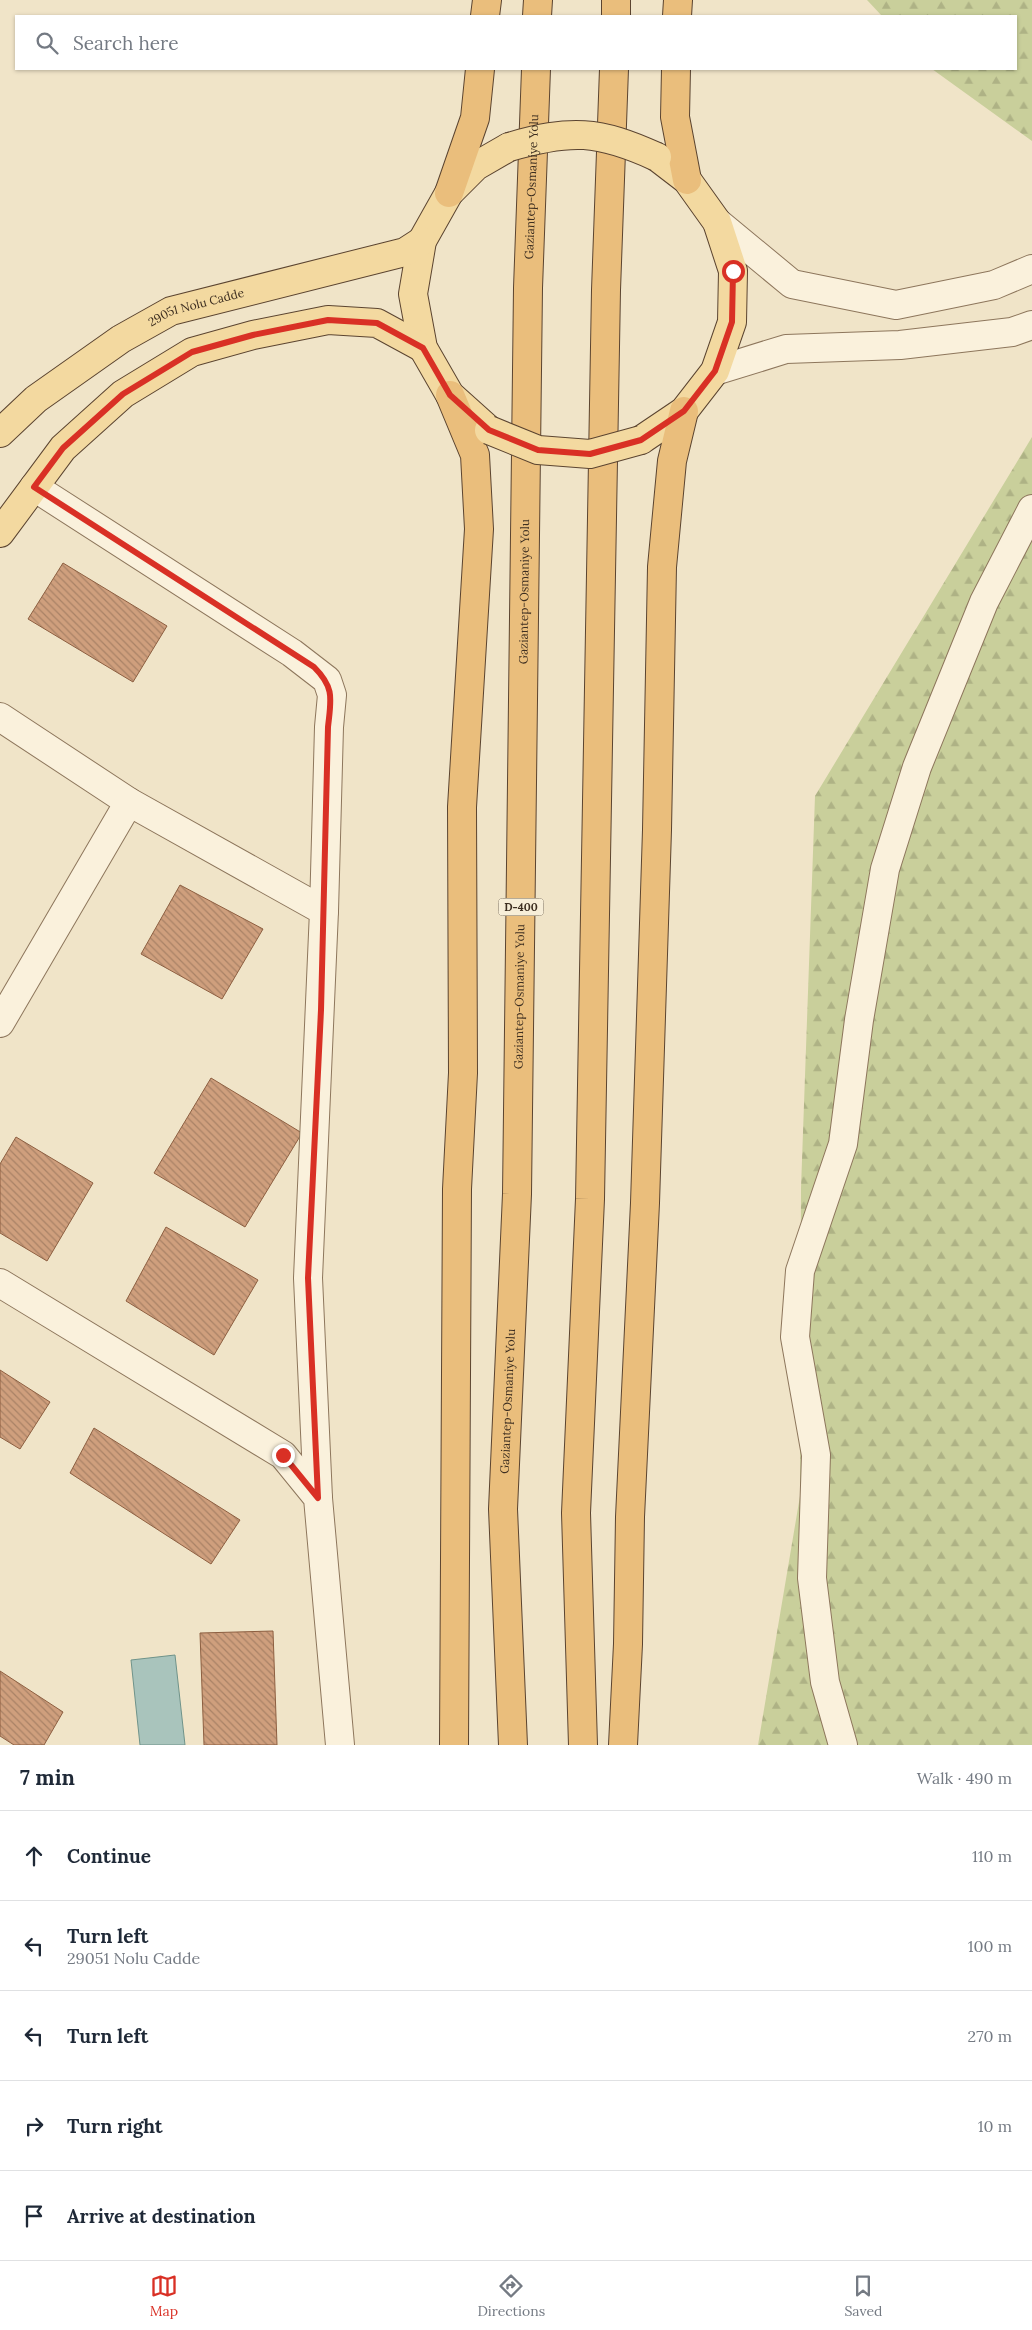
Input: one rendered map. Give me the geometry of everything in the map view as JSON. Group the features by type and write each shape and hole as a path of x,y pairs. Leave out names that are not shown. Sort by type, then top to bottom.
{"highway":[{"path":"485,15 487,0"},
{"path":"537,15 538,0"},
{"path":"616,0 616,15"},
{"path":"677,15 678,0"},
{"path":"449,193 475,118 480,70"},
{"name":"Gaziantep-Osmaniye Yolu","path":"513,1745 503,1509 517,1194 528,288 536,70"},
{"path":"583,1745 576,1513 590,1199 605,300 614,70"},
{"path":"676,70 674,117 687,180"},
{"path":"450,395 475,455 479,529 462,806 463,1073 457,1189 454,1745"},
{"path":"623,1745 628,1644 630,1517 645,1203 656,859 662,567 672,462 684,411"}],"main road":[{"path":"584,134 622,141 657,157 687,180 717,222 733,271 732,322 715,371 684,411 641,440 590,454 538,450 489,430 450,395 423,348 413,294 422,241 449,193 476,166 509,147 546,136 584,134"},
{"name":"29051 Nolu Cadde","path":"0,433 36,399 121,340 171,311 405,252 422,241"},
{"path":"0,533 63,448 123,394 192,352 253,335 328,320 377,323 423,348"}],"street":[{"path":"717,222 792,284 896,304 994,285 1032,269"},
{"path":"715,371 786,349 900,345 1012,332 1032,324"},
{"path":"34,487 292,653 327,680 332,695 328,727 324,911 308,1278 318,1498 340,1745"},
{"path":"843,1745 825,1682 812,1578 816,1455 795,1337 800,1272 843,1144 859,1020 885,869 917,767 984,602 1032,509"},
{"path":"0,716 129,802 324,911"},
{"path":"0,1023 129,802"},
{"path":"0,1283 283,1455 318,1498"}],"green space":[{"path":"867,0 1032,0 1032,141 933,70 1017,70 1017,15 881,15"},
{"path":"1032,437 1032,1745 758,1745 800,1496 801,1188 815,796"}],"water":[{"path":"175,1655 185,1745 140,1745 131,1660"}],"building":[{"path":"63,563 167,626 133,682 28,619"},
{"path":"180,885 263,929 222,999 141,954"},
{"path":"211,1078 302,1133 245,1227 154,1173"},
{"path":"16,1137 93,1183 47,1261 0,1233 0,1164"},
{"path":"166,1227 258,1280 214,1355 126,1301"},
{"path":"0,1370 50,1402 20,1449 0,1437"},
{"path":"94,1428 240,1520 211,1564 70,1473"},
{"path":"273,1631 277,1745 204,1745 200,1633"},
{"path":"0,1671 63,1712 44,1745 14,1745 0,1736"}],"route":[{"path":"283,1455 318,1498 308,1278 321,1010 328,727 332,695 327,680 314,667 34,487 63,448 123,394 192,352 253,335 328,320 377,323 423,348 450,395 489,430 538,450 590,454 641,440 684,411 715,371 732,322 733,271"}]}
